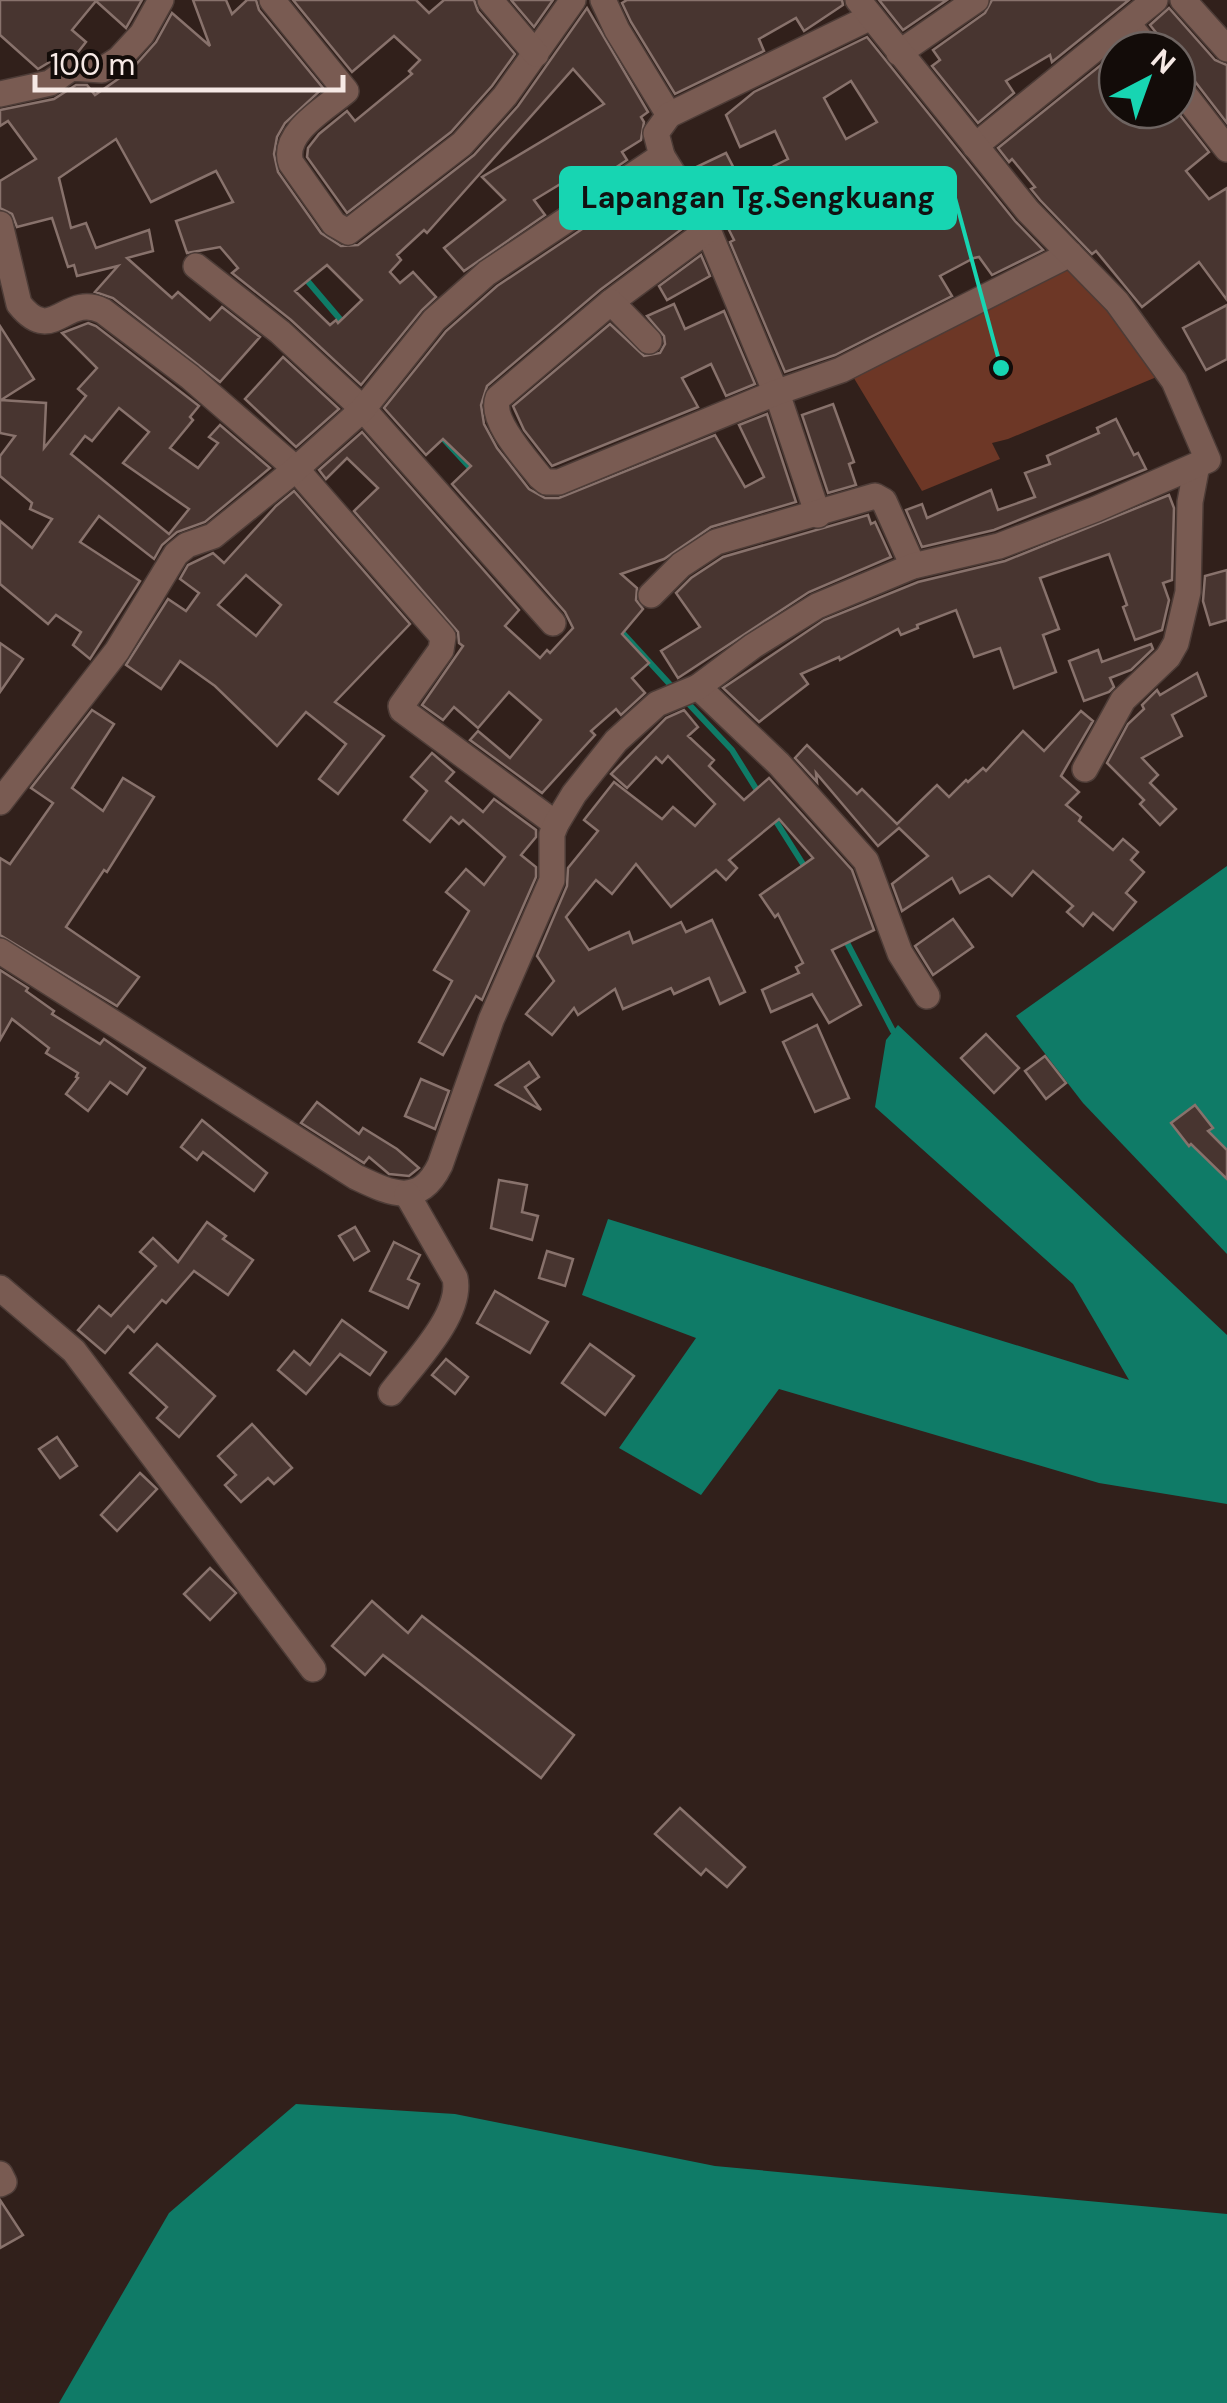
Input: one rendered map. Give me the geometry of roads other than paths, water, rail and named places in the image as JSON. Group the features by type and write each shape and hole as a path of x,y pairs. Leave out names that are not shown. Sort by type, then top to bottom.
{"street":[{"path":"0,94 50,83 71,68 102,70 119,59 142,34 161,0"},
{"path":"272,0 346,91 292,139 288,154 290,163 343,231 353,229 462,144 505,96 572,0"},
{"path":"490,0 536,54"},
{"path":"603,0 616,30 669,116"},
{"path":"899,53 976,0"},
{"path":"975,146 1156,0"},
{"path":"1183,0 1227,49"},
{"path":"818,515 775,393 708,230 662,156 656,134 669,116 865,9 1028,211 1116,302 1174,381 1211,465"},
{"path":"1128,23 1133,30"},
{"path":"1197,111 1227,148"},
{"path":"0,802 117,652 176,554 187,544 213,536 296,470 372,400 434,320 487,273 662,156"},
{"path":"0,224 7,283 25,312 49,323 57,322 75,306 103,311 190,377 296,470 443,637 441,650 400,706 402,710 556,824"},
{"path":"708,230 611,302 498,398 497,418 546,482 559,482 841,370 1070,254"},
{"path":"196,266 372,400 553,623"},
{"path":"611,302 649,341"},
{"path":"0,952 356,1176 390,1193 407,1194 429,1182 440,1165 491,1020 552,880 552,834 556,824 574,794 616,742 657,704 692,690 752,646 817,606 913,566 999,546 1211,465"},
{"path":"1085,769 1123,700 1168,657 1176,643 1188,592 1190,502 1211,465"},
{"path":"652,596 680,565 716,542 878,497 884,501 913,566"},
{"path":"692,690 779,764 866,862 900,952 926,996"},
{"path":"391,1393 447,1318 458,1290 407,1194"},
{"path":"0,1288 74,1352 313,1669"}],"water":[{"path":"1227,866 1227,1254 1083,1103 1016,1016"},
{"path":"898,1025 1227,1335 1227,1504 1099,1483 779,1389 701,1495 619,1448 696,1338 582,1295 608,1219 1129,1380 1073,1284 875,1107 886,1040"},
{"path":"296,2104 455,2114 715,2166 1227,2214 1227,2403 59,2403 169,2213"}],"waterway":[{"path":"305,278 345,325"},
{"path":"438,433 474,472"},
{"path":"620,630 676,691"},
{"path":"685,700 732,750 760,795"},
{"path":"772,815 808,872"},
{"path":"843,935 893,1031"}],"place":[{"name":"Lapangan Tg.Sengkuang","path":"1001,368"}]}
